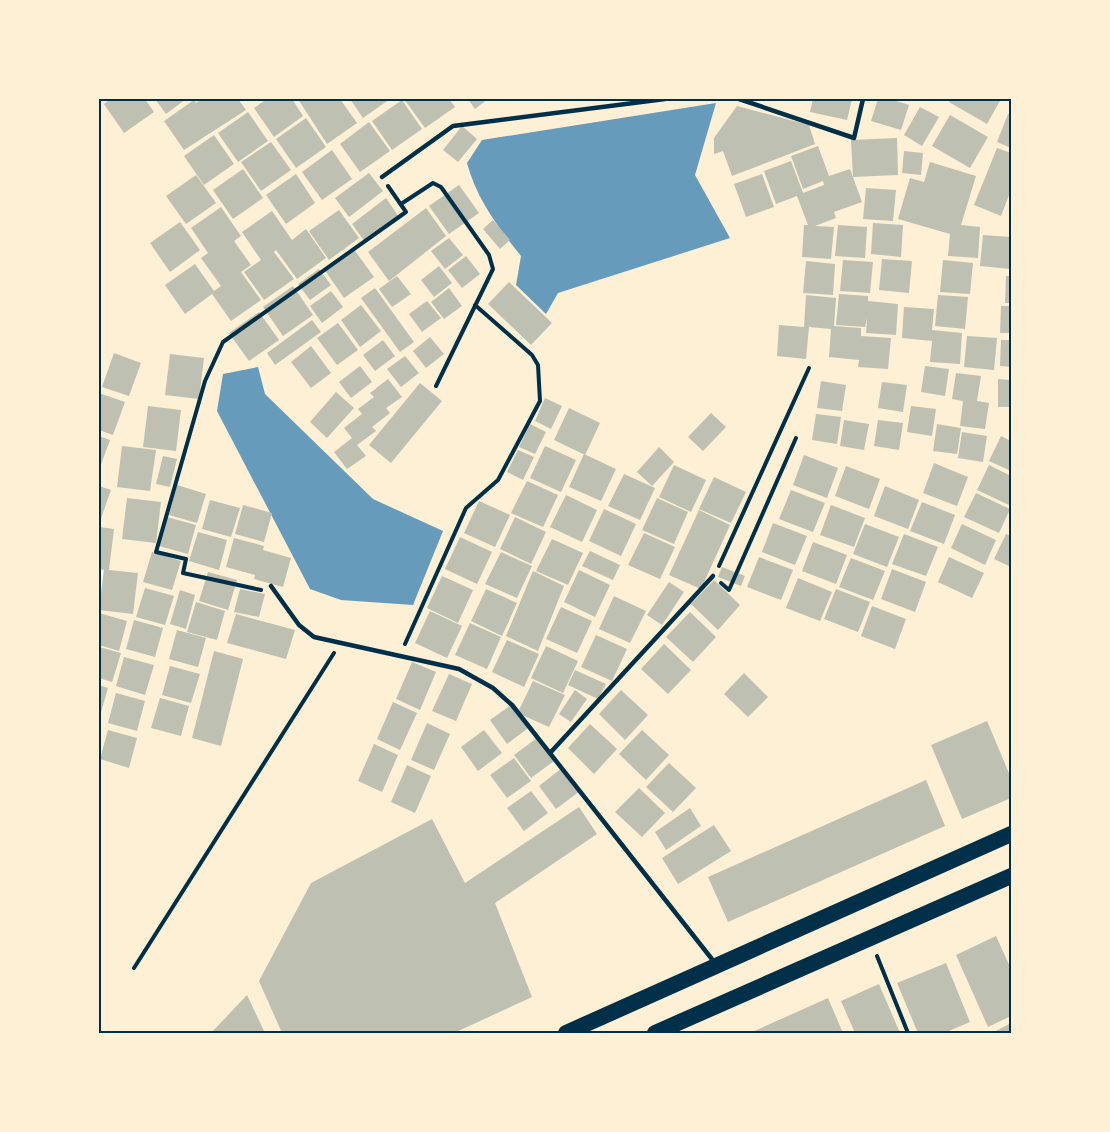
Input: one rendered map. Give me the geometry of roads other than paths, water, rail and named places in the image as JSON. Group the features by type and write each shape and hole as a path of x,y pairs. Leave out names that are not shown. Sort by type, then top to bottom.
{"highway":[{"path":"566,1033 1011,834"},
{"path":"655,1033 1011,876"}],"lane":[{"path":"382,177 453,126 665,99"},
{"path":"739,99 854,138 863,99"},
{"path":"550,753 713,576"},
{"path":"271,586 299,625 314,637 459,669 493,688 512,705 716,965"}],"water":[{"path":"716,103 695,175 730,238 558,293 546,314 516,285 521,256 489,212 471,176 467,163 482,140"},
{"path":"258,367 265,394 373,499 443,531 413,605 341,600 310,589 217,411 223,374"}]}
